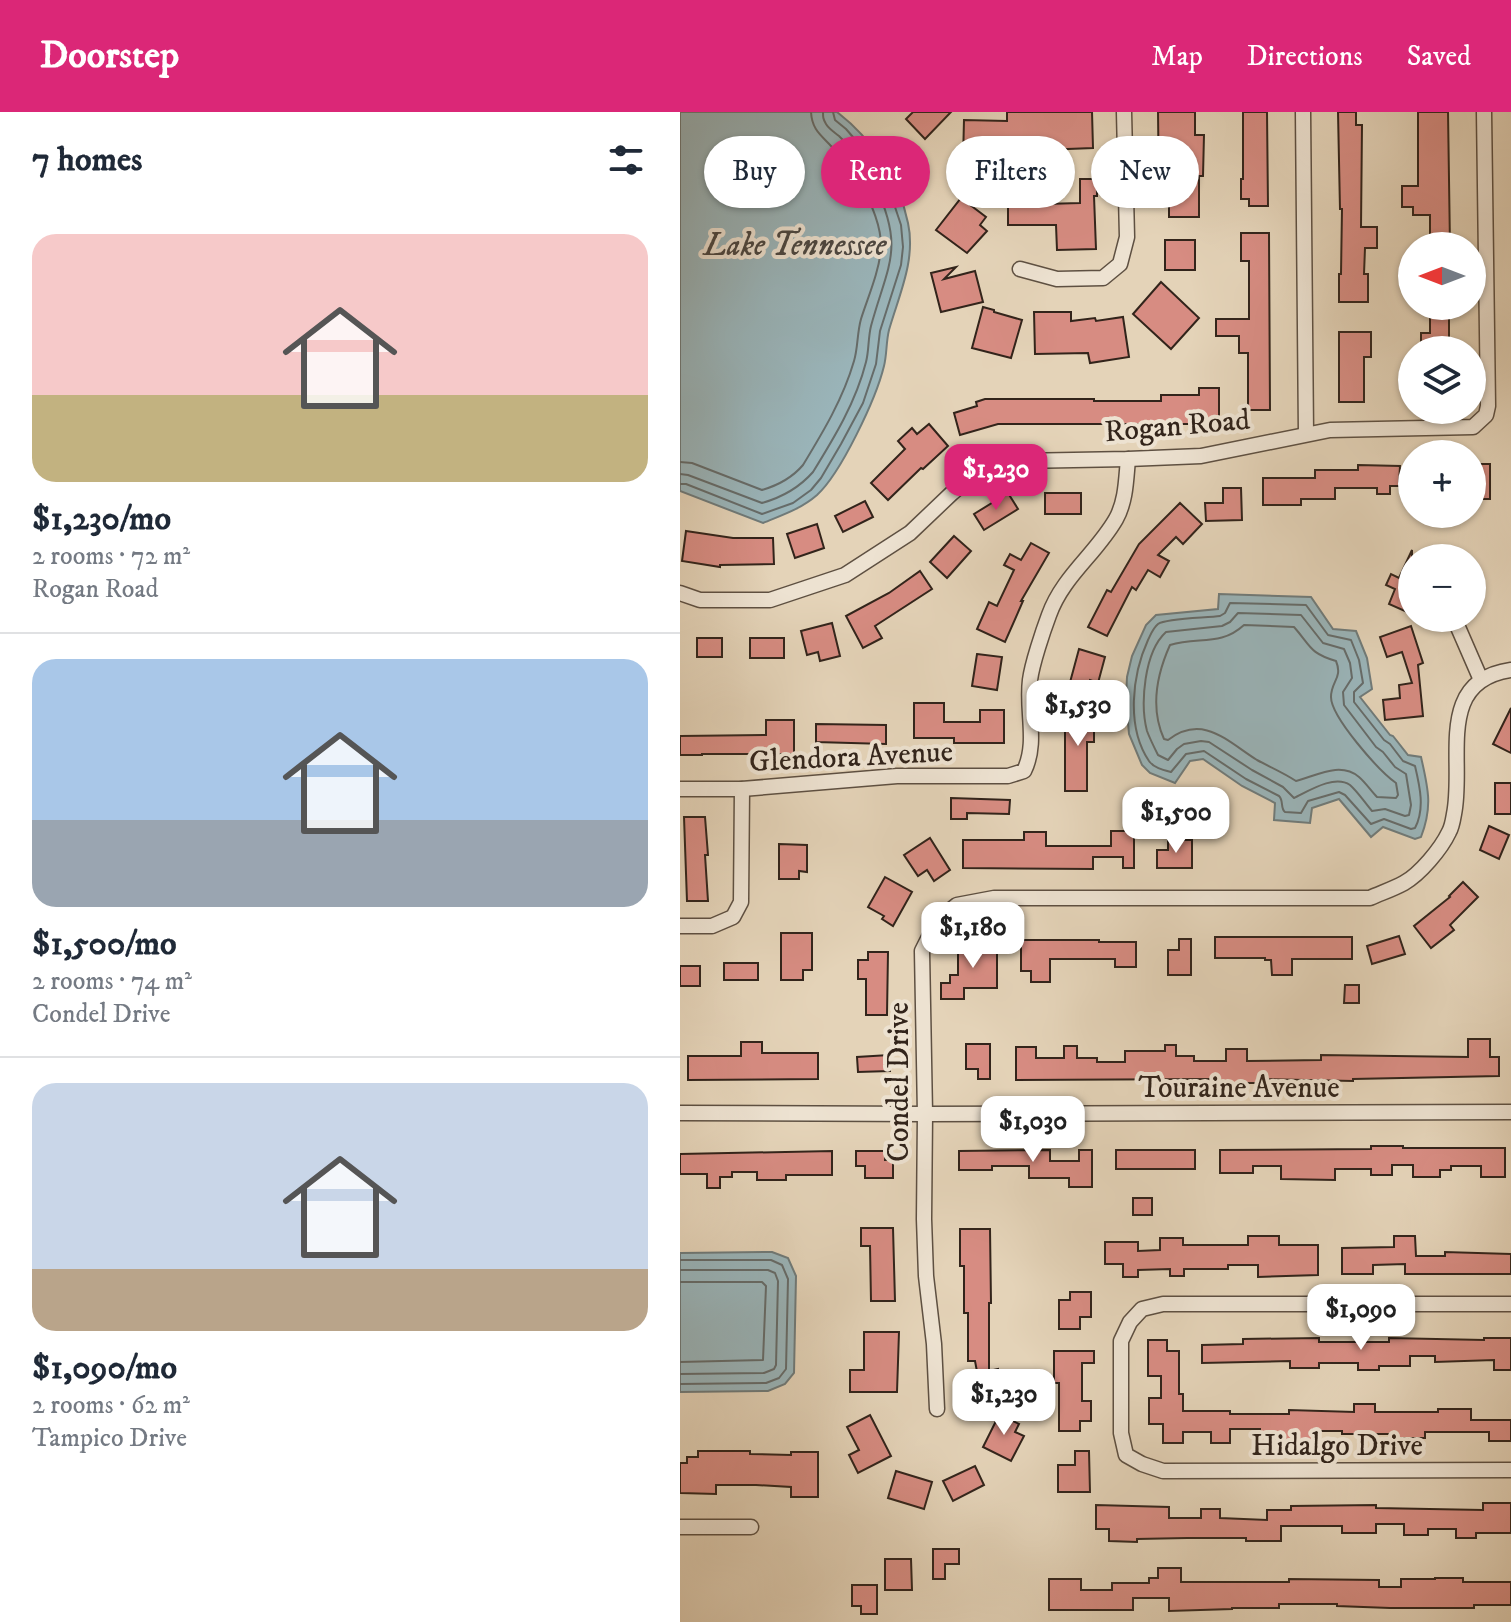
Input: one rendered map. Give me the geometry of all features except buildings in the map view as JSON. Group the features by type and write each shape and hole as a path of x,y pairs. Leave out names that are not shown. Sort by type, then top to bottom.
{"street":[{"path":"1020,269 1057,279 1103,278 1120,264 1127,237 1124,112"},
{"path":"1303,112 1306,434"},
{"name":"Rogan Road","path":"680,593 700,600 770,600 845,575 910,533 982,468 1019,461 1201,456 1330,430 1464,429 1480,423 1488,406 1484,112"},
{"name":"Glendora Avenue","path":"680,789 742,789 897,776 1008,776 1024,771 1030,758 1030,680 1049,616 1059,591 1117,517 1126,491 1128,459"},
{"path":"1460,632 1481,680 1496,672 1511,670"},
{"name":"Condel Drive","path":"937,1409 924,1219 922,951 937,921 957,905 994,898 1370,898 1406,882 1431,859 1450,831 1457,798 1457,718 1464,699 1481,680"},
{"path":"680,926 712,926 733,917 741,902 742,789"},
{"name":"Touraine Avenue","path":"680,1113 1511,1112"},
{"name":"Hidalgo Drive","path":"1511,1304 1163,1304 1142,1309 1130,1322 1121,1341 1121,1433 1126,1455 1163,1471 1511,1470"},
{"path":"680,1527 751,1527"}],"water":[{"name":"Lake Tennessee","path":"680,112 837,112 863,136 821,136 821,208 904,208 910,237 902,291 889,330 884,366 874,397 836,470 817,495 798,508 763,523 680,491"},
{"path":"1219,594 1311,597 1333,629 1356,631 1367,658 1372,689 1360,697 1408,755 1421,757 1428,797 1421,837 1415,839 1383,827 1371,837 1339,799 1312,808 1310,823 1274,820 1275,803 1242,786 1203,759 1190,761 1175,783 1150,773 1142,765 1129,734 1126,699 1132,656 1146,625 1156,615 1218,609"},
{"path":"772,1252 788,1258 796,1276 794,1373 785,1384 768,1391 680,1392 680,1253"}]}
